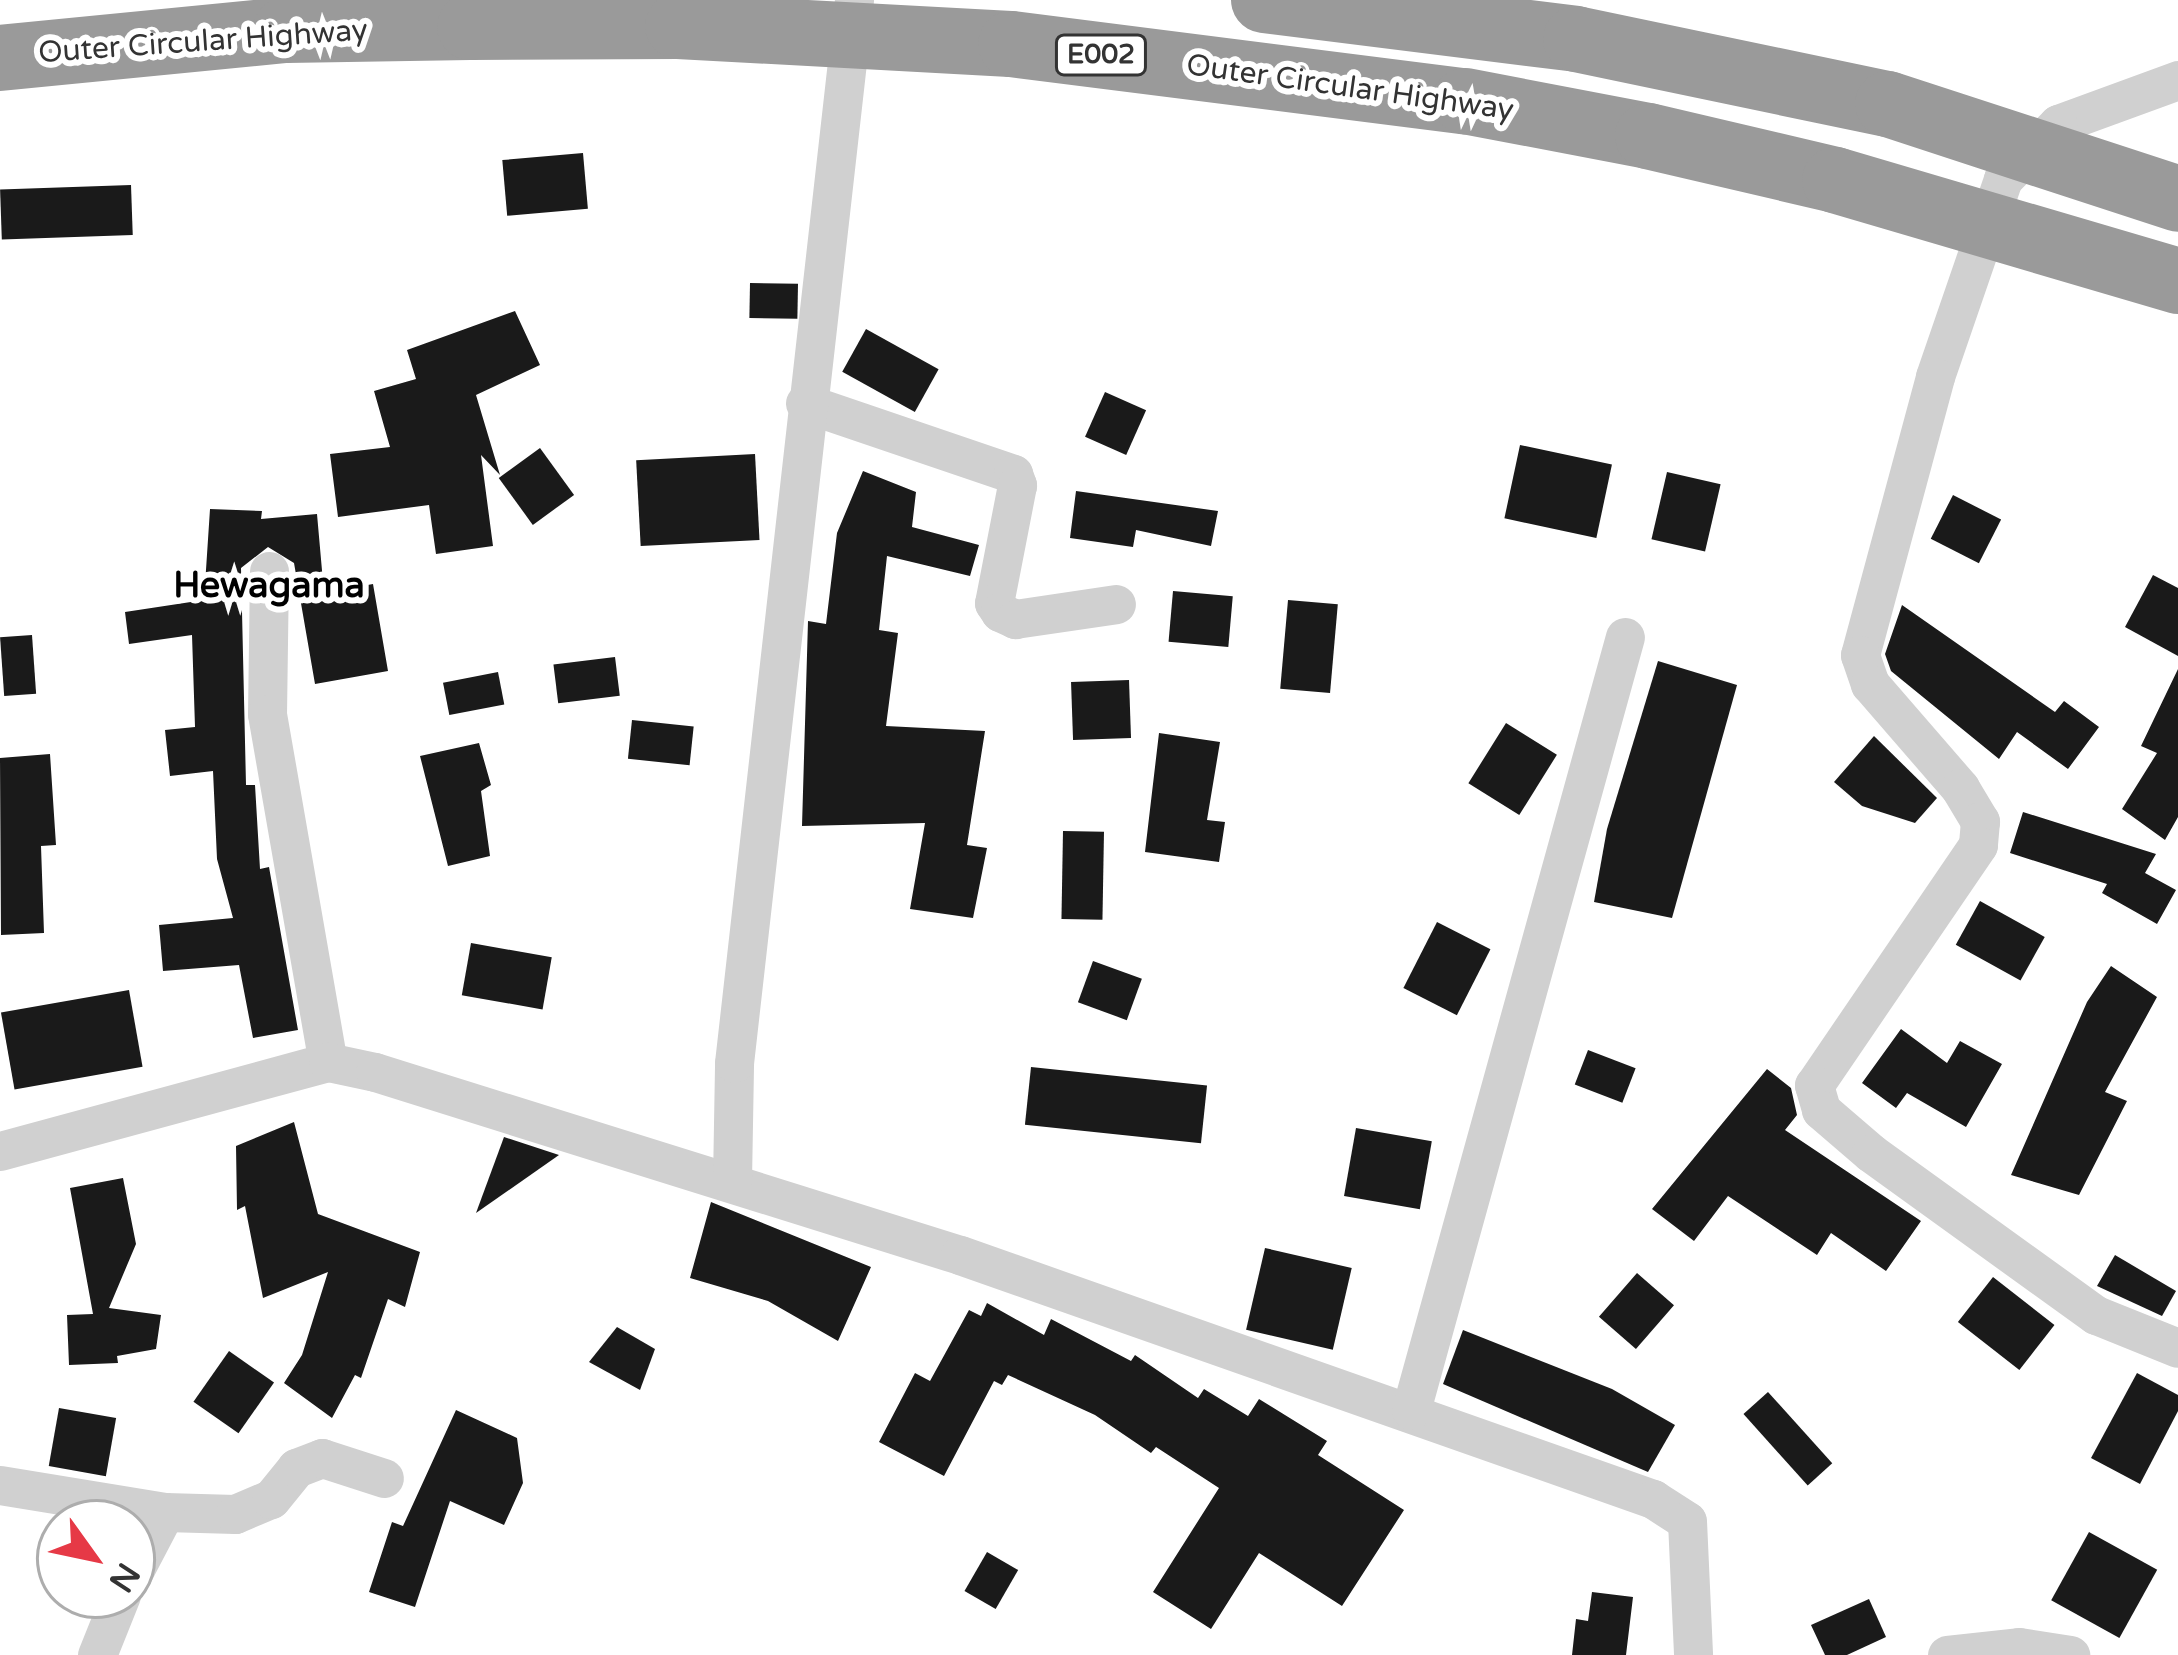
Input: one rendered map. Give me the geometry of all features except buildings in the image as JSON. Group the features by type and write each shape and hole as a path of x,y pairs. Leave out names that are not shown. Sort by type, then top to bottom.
{"highway":[{"path":"1264,0 1576,39 1888,104 2178,199"},
{"name":"Outer Circular Highway","path":"0,58 309,29 678,26 1011,44 1444,98 1648,136 1835,180 2178,281"}],"street":[{"path":"732,1181 734,1063 854,0"},
{"path":"2178,80 2058,124 2002,179 1935,376 1860,656 1870,684 1960,788 1980,821 1978,845 1814,1085 1821,1110 1889,1166 2096,1315 2178,1348"},
{"path":"805,403 1013,474 1017,485 994,603 1000,612 1016,620 1116,604"},
{"path":"269,571 267,714 328,1062"},
{"path":"1411,1410 1624,638"},
{"path":"0,1151 328,1062 732,1181 1411,1410 1653,1498 1687,1521 1693,1655"},
{"path":"0,1485 165,1512 235,1514 271,1499 296,1468 322,1459 384,1478"},
{"path":"156,1529 165,1512"},
{"path":"97,1655 111,1619"},
{"path":"1947,1655 2019,1647 2070,1655"}],"district":[{"name":"Hewagama","path":"269,586"}]}
